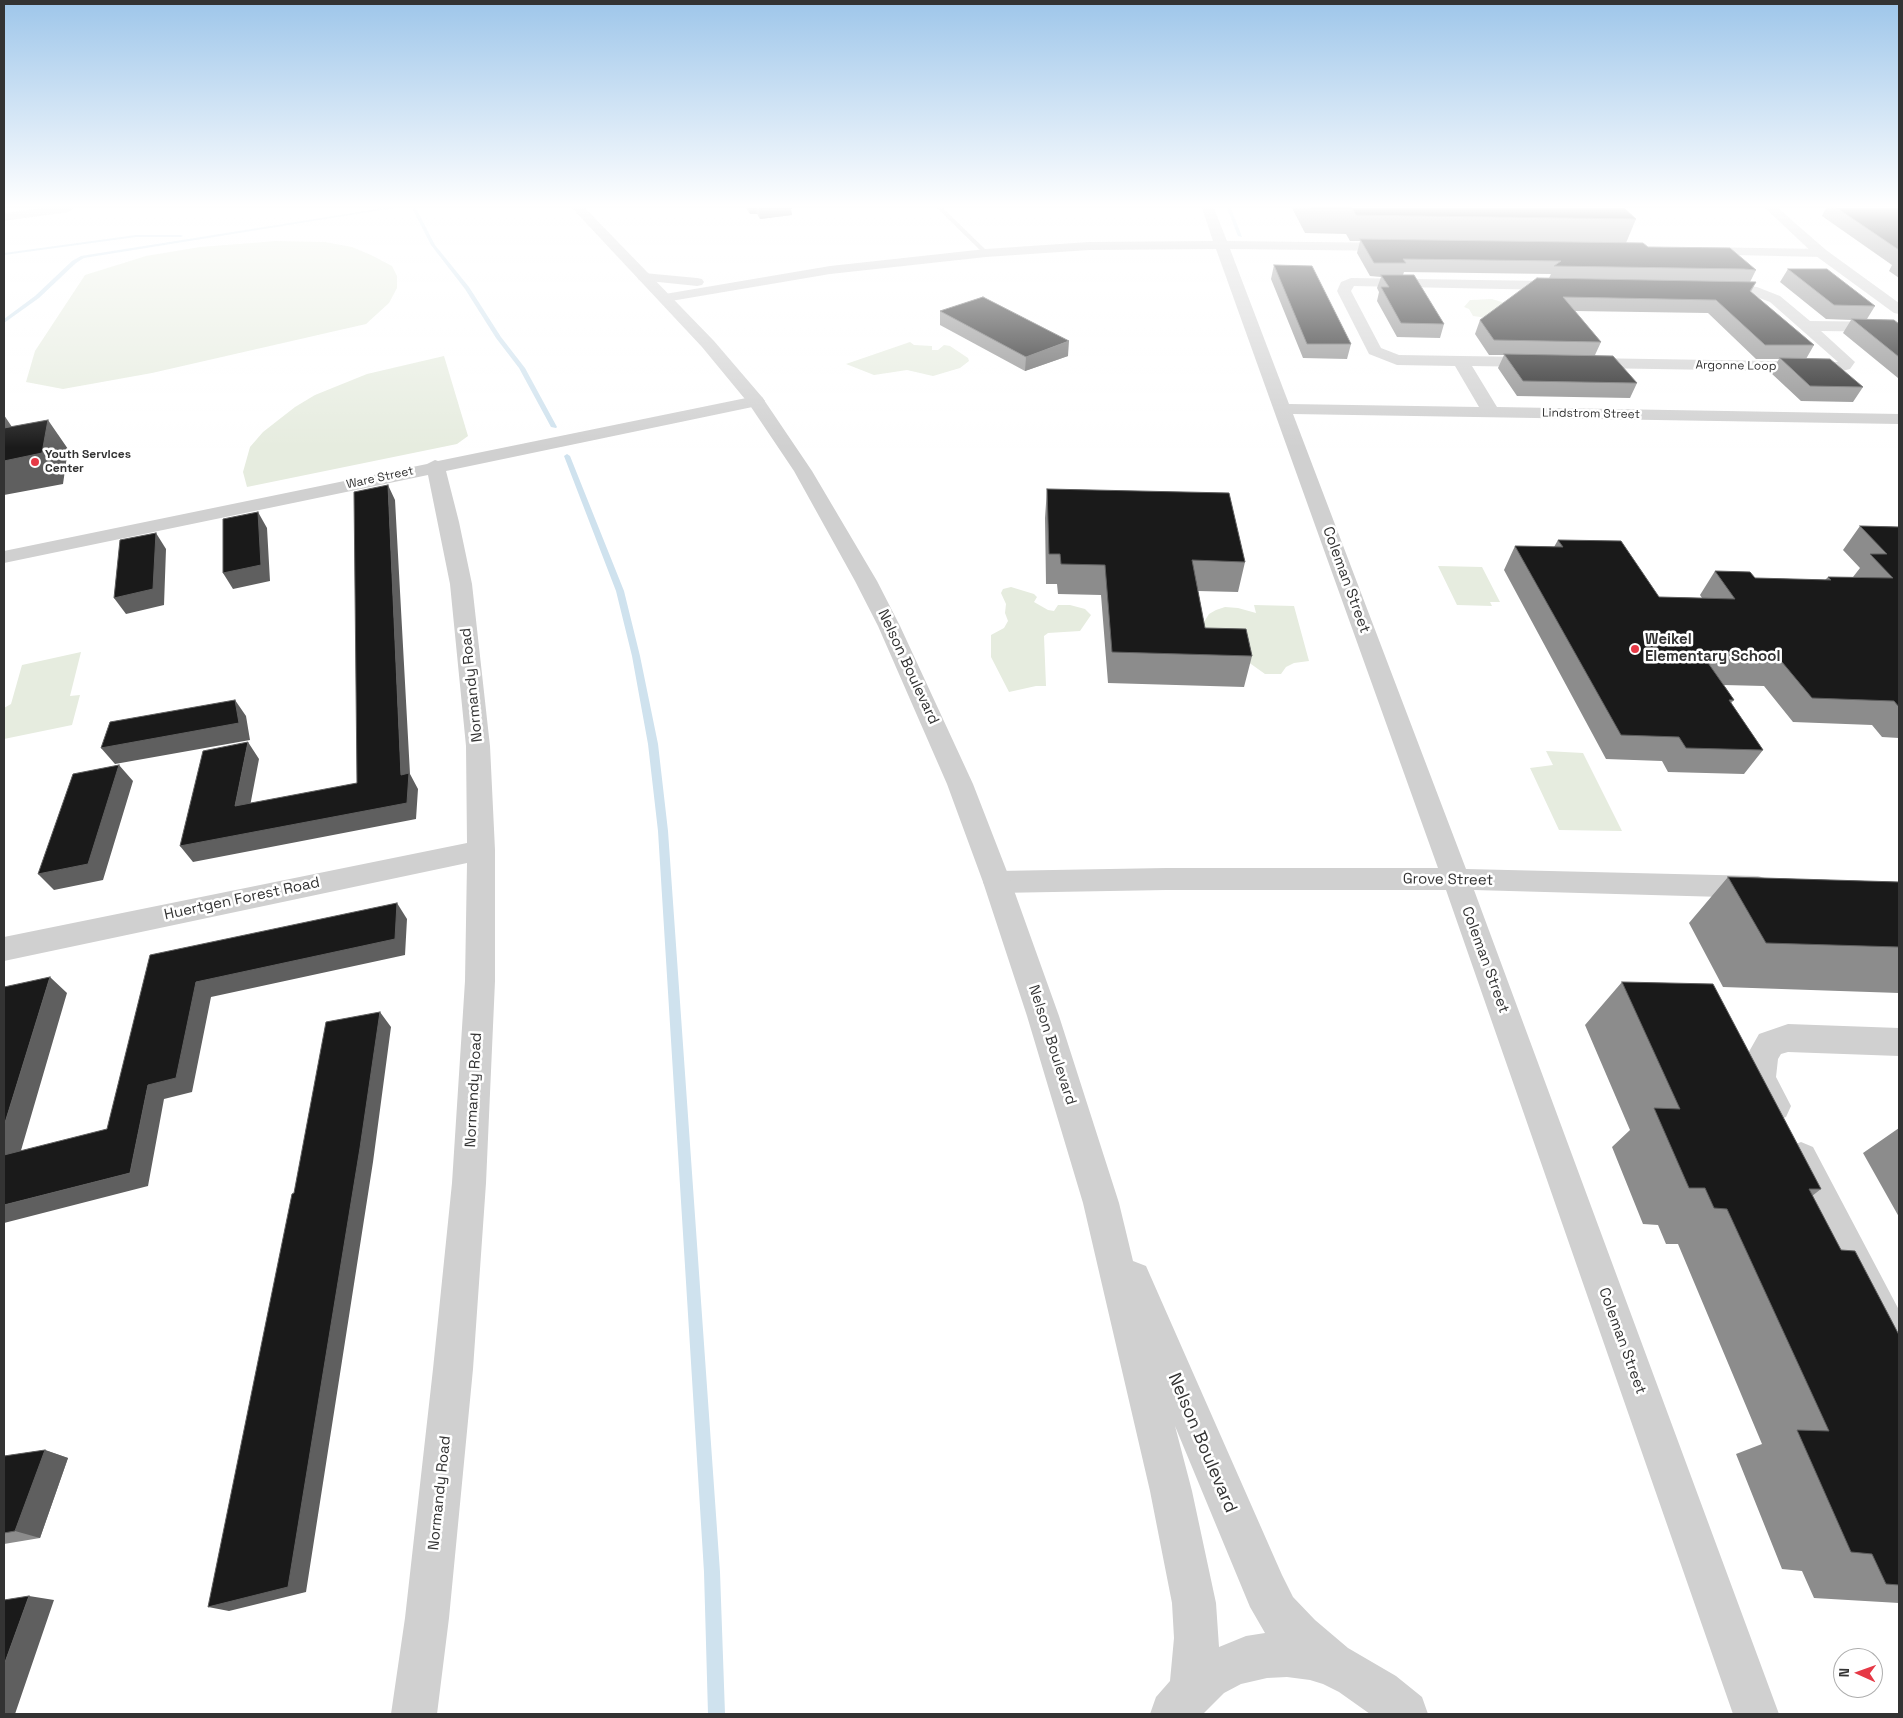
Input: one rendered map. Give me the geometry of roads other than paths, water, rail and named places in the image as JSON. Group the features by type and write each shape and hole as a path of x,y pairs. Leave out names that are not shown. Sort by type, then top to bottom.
{"street":[{"name":"Nelson Boulevard","path":"655,288 708,344 756,401 803,471 866,581 889,626 960,784 998,882 1043,1016 1102,1203 1171,1491 1193,1593 1197,1638 1196,1662 1182,1703"},
{"path":"665,298 718,288"},
{"name":"Coleman Street","path":"1238,288 1456,879 1756,1714"},
{"name":"Argonne Loop","path":"1345,288 1375,351 1379,354 1404,361 1825,368 1844,366 1846,360 1769,295 1738,288"},
{"path":"1870,288 1899,310"},
{"path":"1807,326 1899,327"},
{"path":"1461,362 1491,412"},
{"name":"Ware Street","path":"4,557 756,401"},
{"name":"Lindstrom Street","path":"1283,409 1899,419"},
{"name":"Normandy Road","path":"414,1714 429,1599 469,1184 480,981 481,850 478,746 462,584 436,466"},
{"name":"Huertgen Forest Road","path":"4,949 481,850"},
{"name":"Grove Street","path":"998,882 1166,879 1456,879 1781,888"},
{"path":"1899,1042 1788,1038 1770,1044 1762,1057 1760,1078 1899,1349"},
{"name":"Nelson Boulevard","path":"1102,1203 1266,1591 1277,1613 1299,1636 1332,1664"},
{"name":"Nelson Boulevard","path":"1182,1703 1208,1677 1226,1667 1246,1659 1266,1655 1287,1654 1310,1657 1332,1664 1356,1676 1380,1692 1405,1714"}],"waterway":[{"path":"4,321 46,288"},
{"path":"467,288 499,338 522,368 554,427"},
{"path":"567,456 620,591 636,656 653,744 663,831 712,1572 717,1714"}],"place":[{"name":"Youth Services Center","path":"35,462"},
{"name":"Weikel Elementary School","path":"1635,649"}]}
